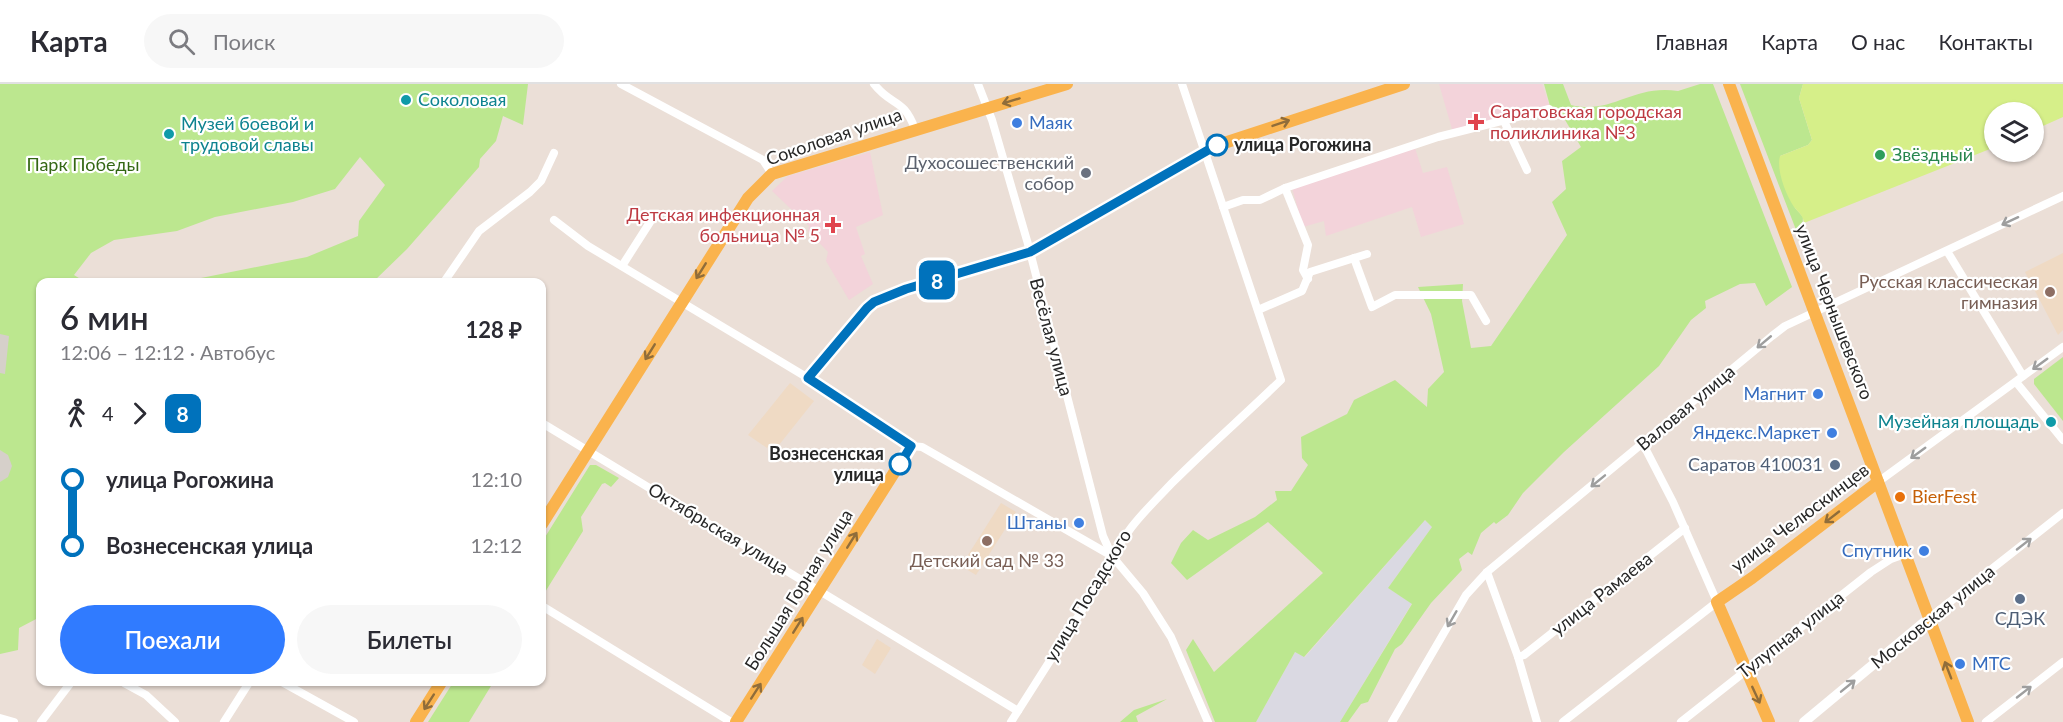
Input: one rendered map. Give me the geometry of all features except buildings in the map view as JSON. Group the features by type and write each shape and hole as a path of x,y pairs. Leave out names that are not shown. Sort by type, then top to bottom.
{"main road":[{"name":"Соколовая улица","path":"546,517 748,198 772,174 1053,86 1067,84"},
{"path":"911,446 808,378 874,302 906,289 1030,252 1206,150 1353,99 1404,84"},
{"name":"улица Чернышевского","path":"1729,84 1968,722"},
{"name":"Большая Горная улица","path":"736,722 911,446"},
{"name":"улица Челюскинцев","path":"1717,602 1878,482"},
{"path":"1717,602 1768,722"},
{"name":"Московская улица","path":"1804,722 1928,619"},
{"path":"416,722 439,686"}],"street":[{"path":"621,84 763,160 772,174"},
{"path":"874,84 880,92 901,104 908,112 915,129"},
{"name":"Весёлая улица","path":"978,84 1030,252 1103,536 1112,556"},
{"path":"1182,84 1258,310 1302,291 1310,272 1366,254"},
{"path":"1223,207 1243,200 1260,200 1285,188 1438,137 1549,109"},
{"path":"1504,121 1527,170"},
{"path":"447,278 479,231 541,181 554,153"},
{"path":"1285,188 1308,245 1303,270 1308,280"},
{"name":"Валовая улица","path":"1392,722 1466,595 1487,572 1778,331 2063,196"},
{"path":"622,266 652,219"},
{"path":"554,220 681,303 808,378"},
{"path":"1947,251 2020,379 2063,440"},
{"path":"1354,258 1372,307 1395,295 1472,295 1486,321"},
{"name":"улица Посадского","path":"1011,722 1107,571 1112,556 1134,521 1220,435 1281,380 1258,310"},
{"name":"улица Челюскинцев","path":"1878,482 2063,347"},
{"name":"Октябрьская улица","path":"546,425 1018,711"},
{"path":"1643,444 1685,528 1717,602"},
{"path":"911,446 922,447 1112,556 1143,593 1171,638 1191,678 1208,722"},
{"name":"Московская улица","path":"1928,619 2063,513"},
{"name":"улица Рамаева","path":"1518,657 1524,655 1685,528"},
{"name":"Тулупная улица","path":"1681,722 1871,572 1891,559 1905,554"},
{"path":"1487,572 1518,657 1537,722"},
{"name":"улица Челюскинцев","path":"1563,722 1717,602"},
{"path":"546,608 731,722"},
{"path":"1986,722 2063,662"},
{"path":"41,722 68,686"},
{"path":"130,686 146,695 175,722"},
{"path":"224,722 247,686"},
{"path":"289,686 354,722"},
{"path":"0,718 14,722"}],"shaded area":[{"name":"Саратовская городская поликлиника №3","path":"1439,84 1542,84 1550,107 1454,136"},
{"path":"1415,148 1423,173 1447,167 1464,224 1421,237 1412,207 1326,236 1324,221 1303,227 1292,188"},
{"name":"Детская инфекционная больница № 5","path":"870,152 883,215 856,227 865,254 861,256 873,284 849,300 826,261 828,252 808,231 809,226 772,191 788,176"},
{"name":"Русская классическая гимназия","path":"2063,253 2063,330 2058,335 2025,272"},
{"path":"0,334 9,336 5,374 0,373"},
{"path":"790,383 814,401 775,450 769,445 767,448 748,435"},
{"path":"0,450 8,455 12,466 8,477 0,482"},
{"name":"Детский сад № 33","path":"1001,503 1016,512 976,575 961,566"},
{"path":"1425,520 1432,527 1388,588 1412,603 1340,722 1256,722 1295,652 1305,657"},
{"path":"877,639 891,648 875,674 862,665"}],"green space":[{"name":"Парк Победы","path":"0,84 528,84 523,125 503,116 496,141 480,159 479,167 407,249 377,278 201,278 307,257 358,236 359,221 385,185 360,157 335,189 293,202 215,217 177,231 114,240 91,253 74,275 79,278 36,278 36,619 19,628 18,650 0,654"},
{"path":"1544,84 1563,84 1571,105 1586,107 1599,106 1648,92 1678,91 1700,84 1713,84 1792,287 1766,306 1755,283 1740,284 1705,301 1706,308 1691,320 1659,366 1564,452 1523,493 1508,515 1496,524 1494,522 1481,533 1472,555 1468,552 1459,559 1462,570 1431,603 1402,644 1395,649 1368,702 1361,704 1348,722 1340,722 1412,604 1388,588 1432,527 1425,520 1304,657 1295,652 1256,722 1215,722 1186,650 1193,639 1214,672 1323,573 1268,522 1187,580 1171,563 1181,543 1193,530 1208,540 1255,517 1277,500 1275,491 1291,491 1308,465 1302,458 1301,437 1347,414 1354,400 1395,380 1427,407 1428,389 1444,372 1431,314 1418,287 1463,284 1462,301 1471,348 1491,346 1567,235 1552,202 1566,189 1562,161 1581,147 1558,108 1550,106"},
{"path":"1740,84 1803,84 1799,98 1812,140 1808,145 1780,156 1795,208 1803,217 1802,231 1798,235"},
{"name":"Звёздный","path":"1803,84 2063,84 2063,117 2044,126 2044,102 1984,102 1984,151 1804,223 1785,189 1779,162 1780,156 1808,145 1812,140 1799,98"},
{"path":"2063,357 2063,421 2034,384 2034,379"},
{"path":"590,465 596,465 619,478 611,487 605,483 602,484 581,517 583,531 546,591 546,536"},
{"path":"451,686 491,686 469,722 428,722"},
{"path":"1167,699 1136,716 1138,722 1120,722 1134,710"}],"bus line":[{"name":"8","path":"900,464 911,446 901,437 808,378 867,308 874,302 906,289 1021,256 1037,249 1217,145"}],"place":[{"name":"Соколовая","path":"406,100"},
{"name":"Саратовская городская поликлиника №3","path":"1476,122"},
{"name":"Маяк","path":"1017,123"},
{"name":"Музей боевой и трудовой славы","path":"169,134"},
{"name":"улица Рогожина","path":"1217,145"},
{"name":"Звёздный","path":"1880,155"},
{"name":"Духосошественский собор","path":"1086,173"},
{"name":"Детская инфекционная больница № 5","path":"833,225"},
{"name":"Русская классическая гимназия","path":"2050,292"},
{"name":"Магнит","path":"1818,394"},
{"name":"Музейная площадь","path":"2051,422"},
{"name":"Яндекс.Маркет","path":"1832,433"},
{"name":"Вознесенская улица","path":"900,464"},
{"name":"Саратов 410031","path":"1835,465"},
{"name":"BierFest","path":"1900,497"},
{"name":"Штаны","path":"1079,523"},
{"name":"Детский сад № 33","path":"987,541"},
{"name":"Спутник","path":"1924,551"},
{"name":"СДЭК","path":"2020,599"},
{"name":"МТС","path":"1960,664"}]}
